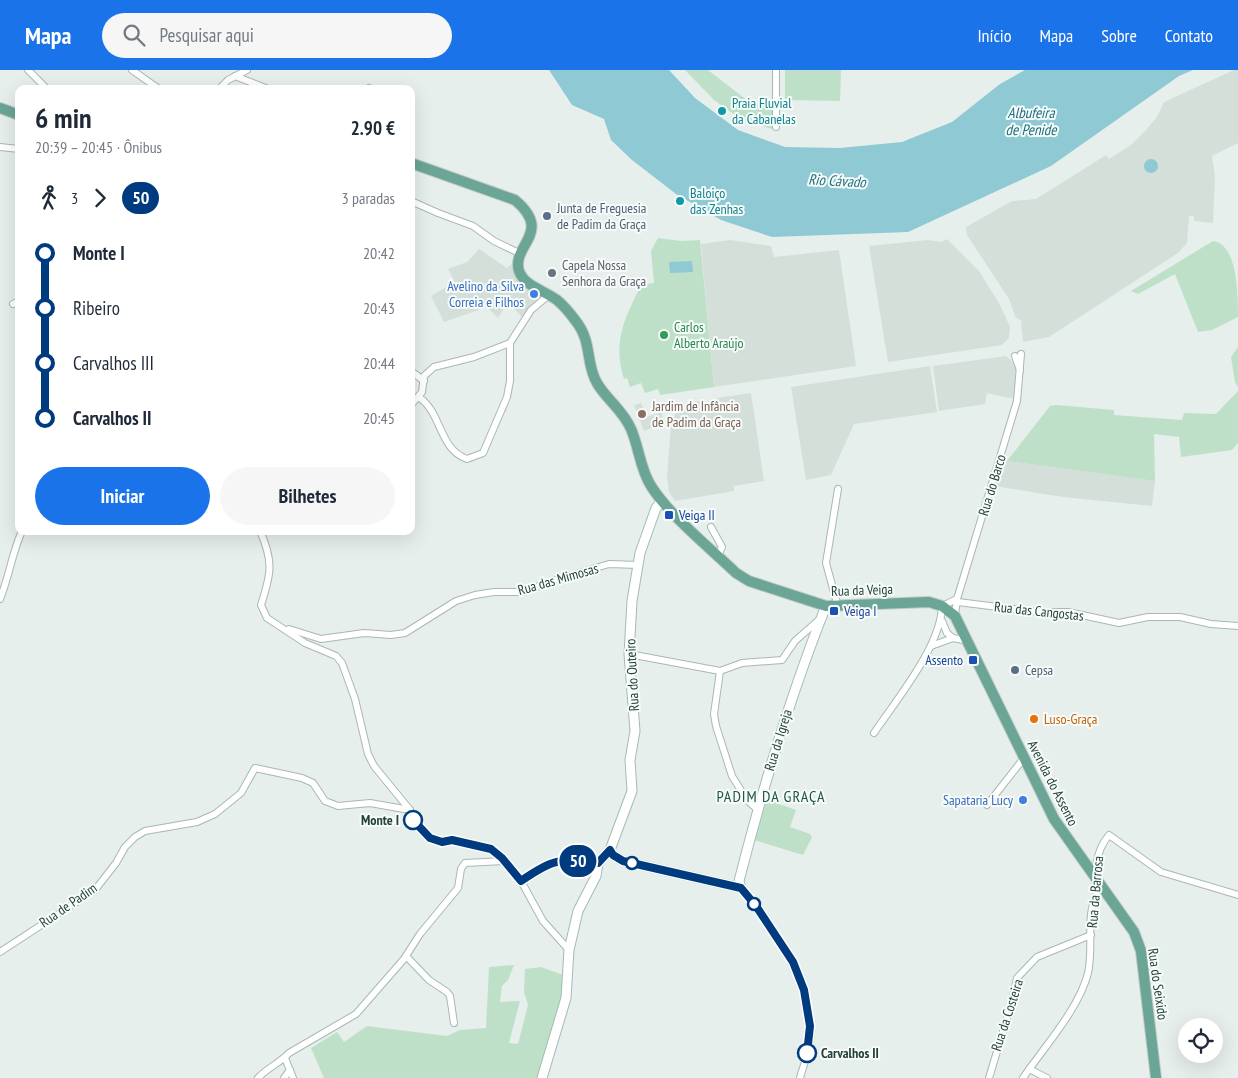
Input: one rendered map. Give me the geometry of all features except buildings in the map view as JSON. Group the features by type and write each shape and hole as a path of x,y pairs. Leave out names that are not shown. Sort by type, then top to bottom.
{"main road":[{"path":"0,108 15,114"},
{"path":"415,164 515,200 531,218 530,234 521,254"},
{"name":"Rua da Veiga","path":"521,254 518,270 524,280 549,295 566,309 586,335 597,384 616,404 631,428 650,484 662,501 736,573 749,581 826,606 929,602 942,606 956,616"},
{"name":"Avenida do Assento","path":"956,616 1054,819 1094,878"},
{"name":"Rua do Seixido","path":"1094,878 1134,932 1141,951 1156,1078"}],"street":[{"path":"28,70 43,85"},
{"path":"132,70 153,85"},
{"path":"224,85 235,76 247,70"},
{"path":"776,70 776,127"},
{"path":"235,76 258,85"},
{"path":"0,147 15,149"},
{"path":"415,202 473,226 494,241 521,254"},
{"path":"420,398 431,409 447,443 460,456 467,459 483,453 507,397 510,381 510,344 531,310 549,295"},
{"path":"415,402 420,398 424,376 434,367 474,357 510,344"},
{"name":"Rua do Barco","path":"956,616 958,600 1017,401 1020,371 1018,355"},
{"path":"415,374 424,381"},
{"path":"838,489 826,563 838,607"},
{"name":"Rua do Outeiro","path":"610,850 629,801 633,784 630,760 635,731 629,654 632,601 640,553 656,508 662,501"},
{"path":"711,527 722,547 718,556"},
{"path":"0,599 12,563 14,547 20,535"},
{"path":"262,535 271,560 271,571 261,605 262,611 267,618 281,627 305,642 336,656 342,662 355,699 368,754 374,766 410,810 413,820 430,838 442,842 452,840 491,849 521,881 543,922 569,950"},
{"name":"Rua das Mimosas","path":"281,627 321,639 364,633 392,635 405,633 456,601 475,594 524,592 549,582 609,564 638,565"},
{"path":"874,733 931,646 942,621 942,606 958,600"},
{"name":"Rua das Cangostas","path":"958,600 1038,612 1068,612 1119,623 1148,617 1180,617 1211,624 1238,626"},
{"name":"Rua da Igreja","path":"741,888 738,881 757,808 799,674 826,606"},
{"path":"629,654 720,671 742,663 782,660 795,641 821,618"},
{"path":"942,621 953,638"},
{"path":"931,646 953,638 969,641"},
{"path":"720,671 714,714 716,726 732,776 747,800 757,808"},
{"path":"987,805 1024,758"},
{"name":"Rua de Padim","path":"0,952 95,890 116,864 125,848 145,830 197,822 215,814 241,793 254,768 302,778 313,783 325,801 338,806 370,803 410,810"},
{"name":"Rua da Barrosa","path":"1023,1078 1084,987 1092,957 1092,902 1098,893 1094,878 1098,852 1106,839 1111,835 1161,872 1238,895"},
{"path":"542,1078 566,998 569,950 578,911 596,876 598,863 610,850 613,855 623,861 741,888 756,906 793,962 804,990 810,1026 810,1042 800,1078"},
{"path":"521,881 552,861 568,860 598,863"},
{"path":"258,1078 263,1072 310,1040 356,1014 406,956 458,888 461,870 465,863 504,861"},
{"name":"Rua da Costeira","path":"988,1078 1011,1005 1017,978 1037,958 1092,935"},
{"path":"406,956 429,980 450,996 454,1023"},
{"path":"285,1058 294,1078"},
{"path":"1029,1069 1047,1078"},
{"path":"284,1078 290,1070"}],"shaded area":[{"path":"1234,70 1238,70 1238,143 1212,156 1215,176 1213,223 1194,221 1194,216 1189,216 1187,243 1178,253 1049,337 1023,342 1021,320 1016,318 1009,299 967,235 966,227 1012,201 1036,199 1106,155 1109,159 1131,145 1146,130 1157,117 1164,102"},
{"path":"947,239 979,271 1000,305 1010,327 1009,338 1002,345 888,362 869,246 928,240 942,242"},
{"path":"730,240 771,246 774,257 839,250 856,366 714,387 701,244"},
{"path":"479,249 507,268 516,260 526,288 537,300 522,317 508,302 498,318 487,307 444,322 431,296 455,282 448,269 467,262"},
{"path":"1006,356 1012,361 1016,369 1014,399 987,393 985,404 939,411 933,366"},
{"path":"930,366 937,412 854,424 831,475 806,480 791,387"},
{"path":"751,393 764,481 734,486 734,491 675,501 669,492 667,477 671,426 675,414 683,406 693,402 703,400 713,403 717,398"},
{"name":"Jardim de Infância de Padim da Graça","path":"641,403 647,417 662,412 662,424 644,431 634,405"},
{"path":"1007,461 1155,481 1152,506 1063,497 994,486 999,467"}],"green space":[{"path":"685,70 708,70 748,101 773,106 772,129 742,120 714,100"},
{"path":"785,70 841,70 840,101 785,100"},
{"name":"Carlos Alberto Araújo","path":"658,238 681,241 700,240 714,387 660,395 658,389 645,393 641,383 630,387 627,378 624,379 619,353 622,330 625,319 641,285 654,283 651,251"},
{"path":"1213,241 1221,244 1232,261 1237,285 1238,317 1212,330 1198,332 1175,274 1138,294 1131,291"},
{"path":"1238,347 1238,387 1235,382 1231,357"},
{"path":"1238,391 1238,443 1232,450 1181,457 1179,437 1154,434 1155,481 1007,461 1050,406 1114,410 1114,415 1182,420 1184,413 1216,414"},
{"path":"767,800 796,810 790,827 810,834 812,837 803,855 754,840"},
{"path":"514,965 508,980 502,986 500,1002 520,1001 509,1043 518,1044 528,1005 524,992 525,969 541,967 563,975 563,994 540,1078 324,1078 311,1048 337,1032 344,1042 367,1026 447,1036 460,1030 486,1028 489,967"}],"water":[{"name":"Albufeira de Penide","path":"549,70 669,70 695,98 738,130 785,147 840,148 902,142 952,122 1000,84 1025,70 1193,70 1179,76 1051,166 908,232 772,237 721,220 676,194 632,160 611,140 604,119 572,105"},
{"path":"1151,159 1156,161 1158,166 1156,171 1151,173 1146,171 1144,166 1146,161"},
{"path":"692,261 693,272 670,273 669,262"}],"bus line":[{"name":"50","path":"413,820 430,838 442,842 452,840 491,849 502,858 508,868 521,881 552,861 568,860 598,863 610,850 613,855 623,861 741,888 756,906 793,962 804,990 810,1026 810,1042 807,1053"}],"place":[{"name":"Praia Fluvial da Cabanelas","path":"722,111"},
{"name":"Baloiço das Zenhas","path":"680,201"},
{"name":"Junta de Freguesia de Padim da Graça","path":"547,216"},
{"name":"Capela Nossa Senhora da Graça","path":"552,273"},
{"name":"Avelino da Silva Correia e Filhos","path":"534,294"},
{"name":"Carlos Alberto Araújo","path":"664,335"},
{"name":"Jardim de Infância de Padim da Graça","path":"642,414"},
{"name":"Veiga II","path":"669,515"},
{"name":"Veiga I","path":"834,611"},
{"name":"Assento","path":"973,660"},
{"name":"Cepsa","path":"1015,670"},
{"name":"Luso-Graça","path":"1034,719"},
{"name":"Sapataria Lucy","path":"1023,800"},
{"name":"Monte I","path":"413,820"},
{"name":"Carvalhos II","path":"807,1053"}],"district":[{"name":"PADIM DA GRAÇA","path":"771,796"}],"water label":[{"name":"Rio Cávado","path":"837,181"}]}
